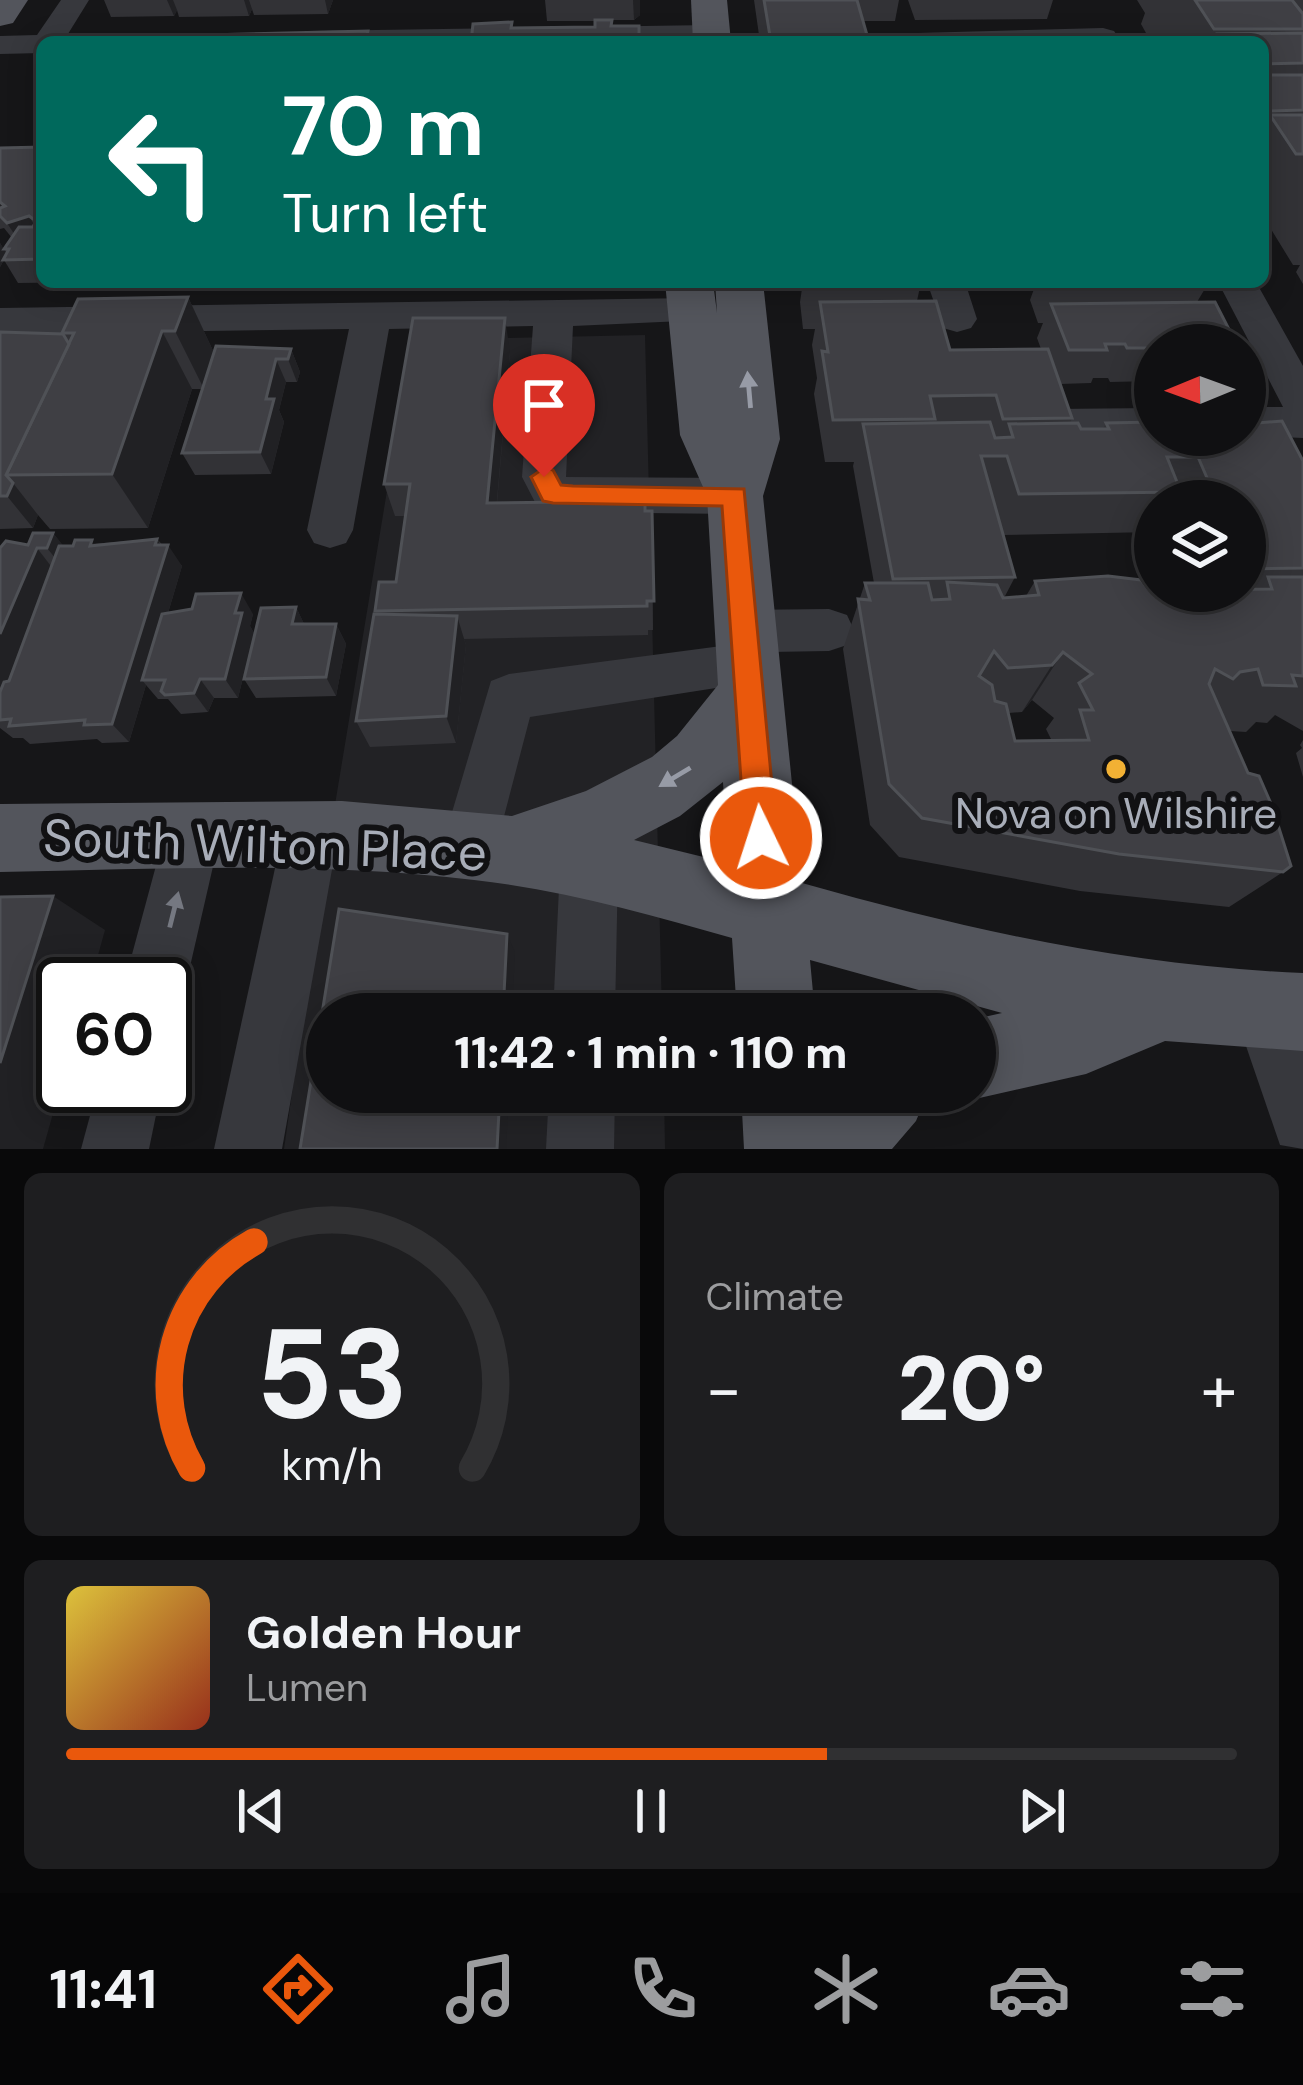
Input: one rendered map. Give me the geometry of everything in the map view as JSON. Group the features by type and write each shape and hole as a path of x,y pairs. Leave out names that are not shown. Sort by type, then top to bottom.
{"main road":[{"path":"0,15 10,0"},
{"path":"735,496 754,439 741,288"},
{"path":"690,297 707,435 735,496 775,993"},
{"path":"490,849 567,834 639,800 692,767 749,662"},
{"name":"South Wilton Place","path":"0,838 310,836 490,849 589,867 945,961 1163,1003 1284,1011"},
{"path":"996,1054 1086,1034 1163,1003"},
{"path":"783,1113 786,1149"},
{"path":"844,1149 867,1113"}],"street":[{"path":"50,36 75,0"},
{"path":"437,36 443,0"},
{"path":"521,0 517,36 693,26"},
{"path":"1083,0 1103,36"},
{"path":"0,45 36,43"},
{"path":"1240,288 1303,404"},
{"path":"0,321 372,315 486,298 554,313 690,297"},
{"path":"554,313 544,477 553,494 735,496"},
{"path":"330,530 372,315"},
{"path":"1259,323 1303,322"},
{"path":"1266,423 1303,422"},
{"path":"1054,425 1134,424"},
{"path":"490,849 509,697 749,662 829,630"},
{"path":"162,957 192,836"},
{"path":"248,1149 310,836"},
{"path":"585,993 589,867"},
{"path":"1284,1011 1303,1122"},
{"path":"115,1149 124,1113"},
{"path":"580,1149 581,1113"}],"shaded area":[{"path":"645,335 661,993 306,993 412,340"},
{"path":"306,996 306,1113 664,1113 665,1149 284,1149"}],"building":[{"path":"764,0 857,0 867,36 770,36"},
{"path":"1195,0 1292,0 1303,14 1303,29 1214,29"},
{"path":"595,20 612,20 611,26 639,26 639,36 472,36 473,24 595,27"},
{"path":"368,31 367,36 169,36"},
{"path":"1303,33 1303,63 1269,64 1269,36 1218,34"},
{"path":"1269,75 1303,75 1303,110 1269,111"},
{"path":"1270,115 1303,115 1303,154 1296,154"},
{"path":"36,147 36,221 29,216 7,223 0,216 5,206 0,202 0,148"},
{"path":"36,221 36,259 3,260 9,249 4,249 19,227 33,227"},
{"path":"188,297 175,331 162,331 112,474 6,475 74,333 62,333 78,299"},
{"path":"936,301 950,350 1048,349 1072,418 1003,419 996,395 930,396 935,419 833,420 820,302"},
{"path":"1215,302 1226,324 1134,324 1134,348 1105,344 1107,350 1069,350 1051,304"},
{"path":"413,318 505,318 487,503 645,501 645,511 652,511 654,601 647,601 647,606 375,611 379,582 396,582 410,484 384,484"},
{"path":"0,332 63,334 69,344 6,475 13,483 7,496 0,496"},
{"path":"216,346 291,349 288,359 276,359 266,399 274,399 260,452 182,453"},
{"path":"1282,421 1303,461 1303,568 1266,569 1266,480 1208,480 1198,457 1167,457 1176,480 1134,480 1134,493 1019,494 1007,456 981,456 1015,577 893,579 863,424 990,422 995,438 1013,437 1009,424 1078,423 1081,429 1109,429 1106,423 1134,422 1134,456 1266,456 1266,422"},
{"path":"33,533 53,533 47,548 37,548 0,634 0,548 6,541 28,545"},
{"path":"157,539 155,545 168,545 112,724 84,725 85,720 9,726 11,719 0,720 0,692 9,681 59,546 73,546 75,540 92,540 90,546"},
{"name":"Nova on Wilshire","path":"1108,576 1134,579 1134,612 1266,612 1266,589 1272,589 1268,577 1303,577 1303,676 1292,675 1296,686 1263,685 1258,669 1240,672 1233,679 1215,669 1209,684 1248,773 1259,776 1291,866 1283,872 1119,854 922,818 889,784 858,599 870,600 865,583 928,583 932,600 950,599 947,582 997,585 1003,598 1039,595 1035,581","holes":["994,651 1008,668 1052,665 1063,652 1092,674 1079,683 1093,710 1080,710 1089,740 1015,741 1006,704 995,701 992,685 979,676"]},
{"path":"241,593 235,613 242,613 225,679 200,679 194,693 165,695 161,691 165,680 142,680 162,614 192,609 196,594"},
{"path":"296,607 292,624 336,624 326,677 244,679 261,608"},
{"path":"374,614 457,616 446,716 356,721"},
{"path":"53,896 0,1063 0,897"},
{"path":"339,909 507,934 504,993 325,993"},
{"path":"306,1112 499,1113 497,1149 300,1149"}],"place":[{"name":"Nova on Wilshire","path":"1116,769"}],"route":[{"path":"544,477 553,494 573,496 735,496 761,838"}]}
